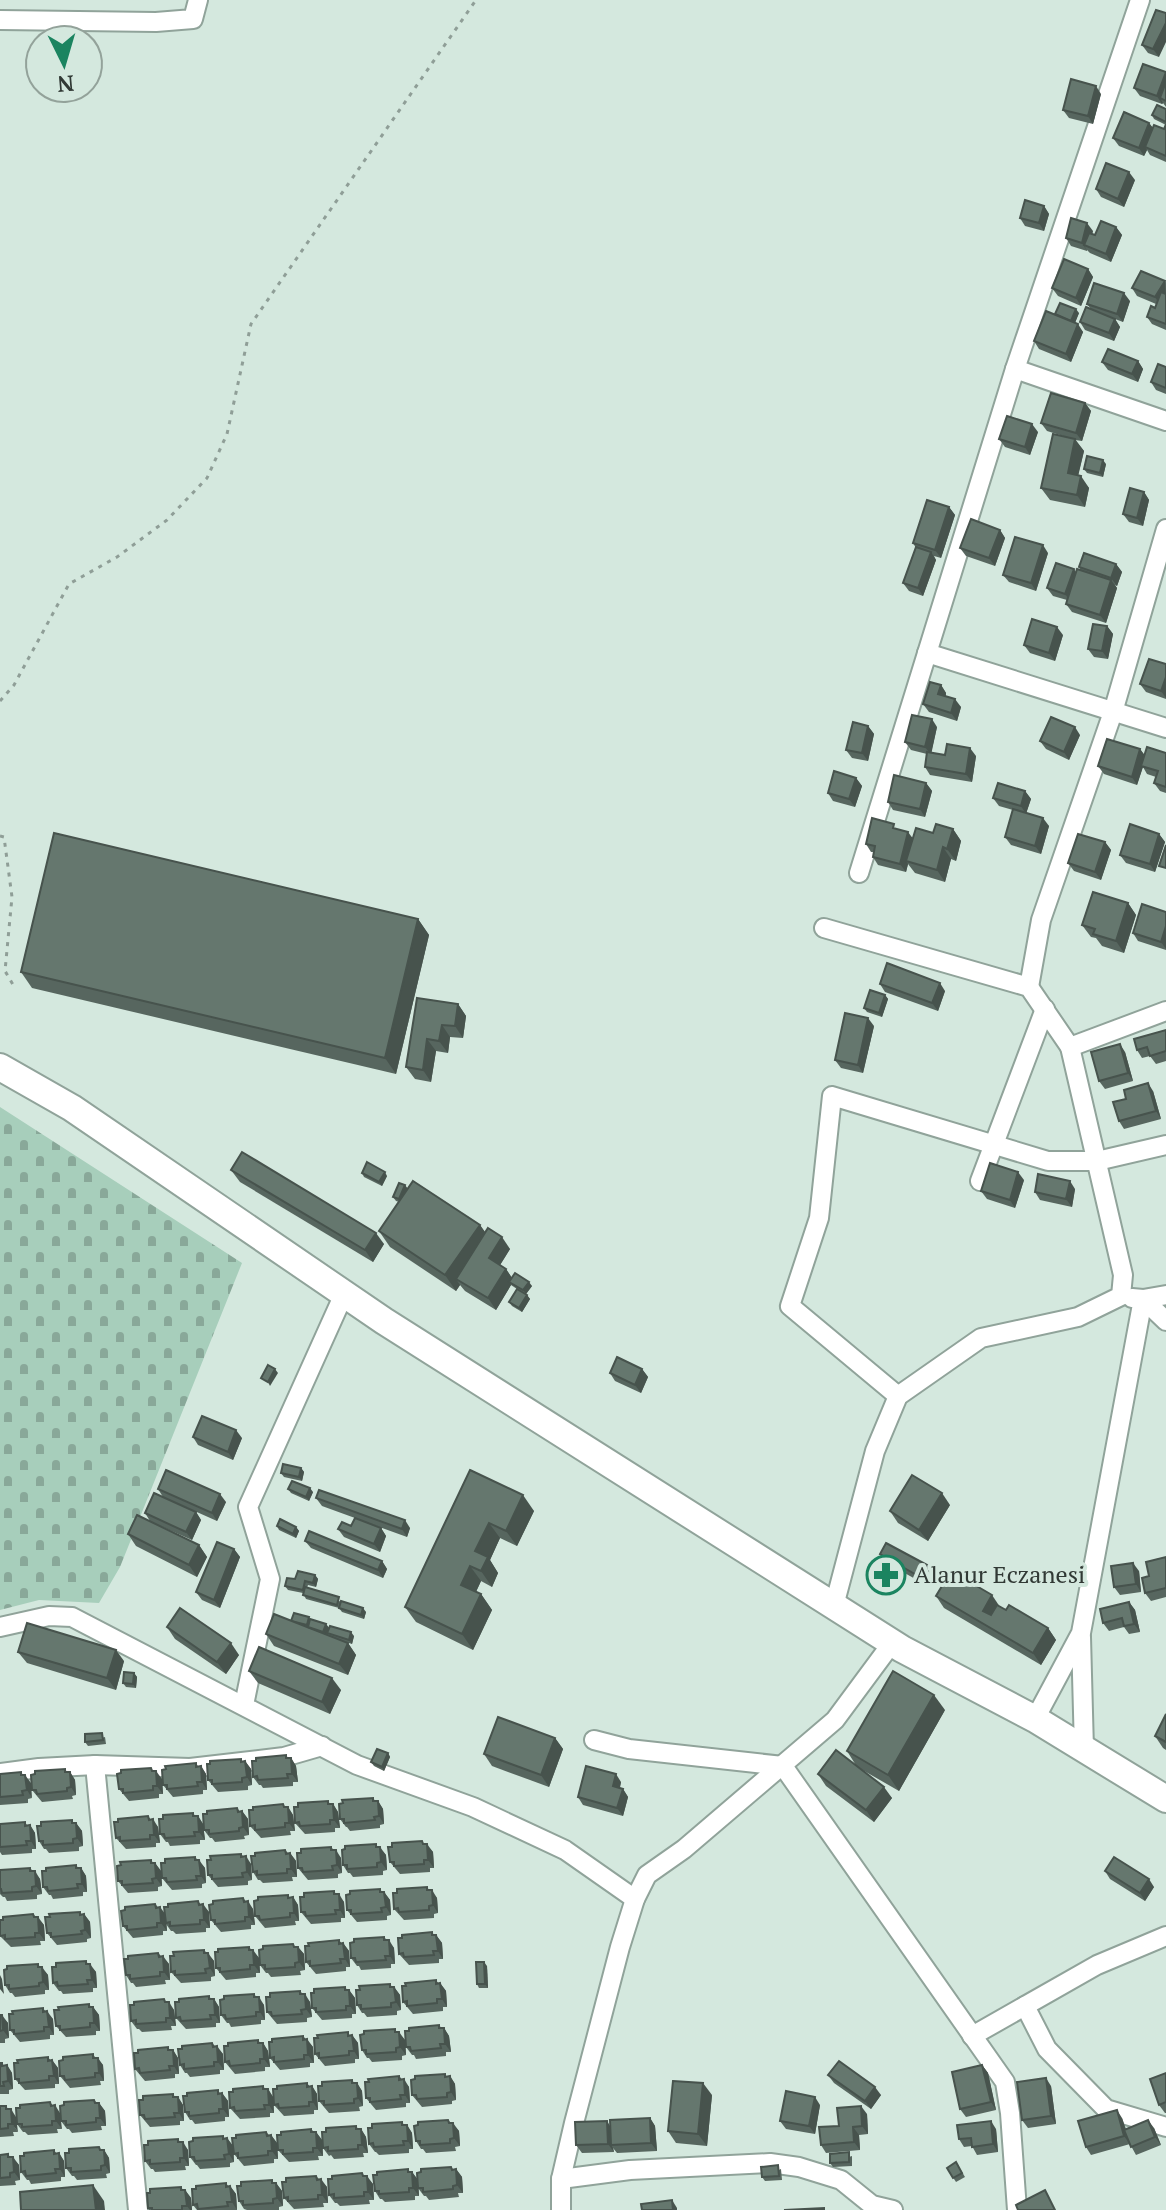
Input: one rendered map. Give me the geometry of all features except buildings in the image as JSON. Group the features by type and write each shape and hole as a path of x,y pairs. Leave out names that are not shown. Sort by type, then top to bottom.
{"main road":[{"path":"4,1065 344,1294 892,1643 1035,1719 1166,1799"}],"street":[{"path":"0,20 156,22 193,19 198,0"},
{"path":"859,873 1015,369 1140,0"},
{"path":"1015,369 1166,421"},
{"path":"1029,987 1041,920 1113,712 1166,529"},
{"path":"927,653 1166,728"},
{"path":"824,928 1029,987 1070,1047 1123,1275 1121,1296"},
{"path":"980,1181 1045,1009"},
{"path":"1070,1047 1166,1011"},
{"path":"898,1396 790,1306 819,1218 832,1096 1048,1161 1097,1161 1166,1145"},
{"path":"244,1705 270,1579 248,1507 344,1294"},
{"path":"834,1606 875,1451 898,1396 981,1338 1078,1317 1121,1296 1143,1299 1166,1295"},
{"path":"1143,1299 1166,1321"},
{"path":"1084,1750 1081,1633 1143,1299"},
{"path":"0,1627 49,1616 72,1617 357,1765 473,1807 565,1850 635,1899"},
{"path":"1035,1719 1081,1633"},
{"path":"561,2210 561,2179 612,1976 635,1899 647,1875 684,1849 835,1720 892,1643"},
{"path":"594,1740 629,1749 783,1766 1005,2082 1017,2210"},
{"path":"0,1773 95,1765 190,1768 284,1757 322,1746"},
{"path":"95,1765 138,2210"},
{"path":"972,2036 1097,1965 1166,1936"},
{"path":"1025,2006 1047,2049 1106,2109 1166,2127"},
{"path":"561,2179 630,2170 770,2163 799,2167 841,2180 869,2207 893,2210"}],"path":[{"path":"0,701 14,685 69,584 117,557 167,520 207,478 227,434 251,324 476,0"},
{"path":"0,836 4,837 12,897 5,971 15,988"}],"green space":[{"path":"0,1107 242,1263 120,1567 99,1603 39,1600 0,1610"}],"place":[{"name":"Alanur Eczanesi","path":"886,1575"}]}
